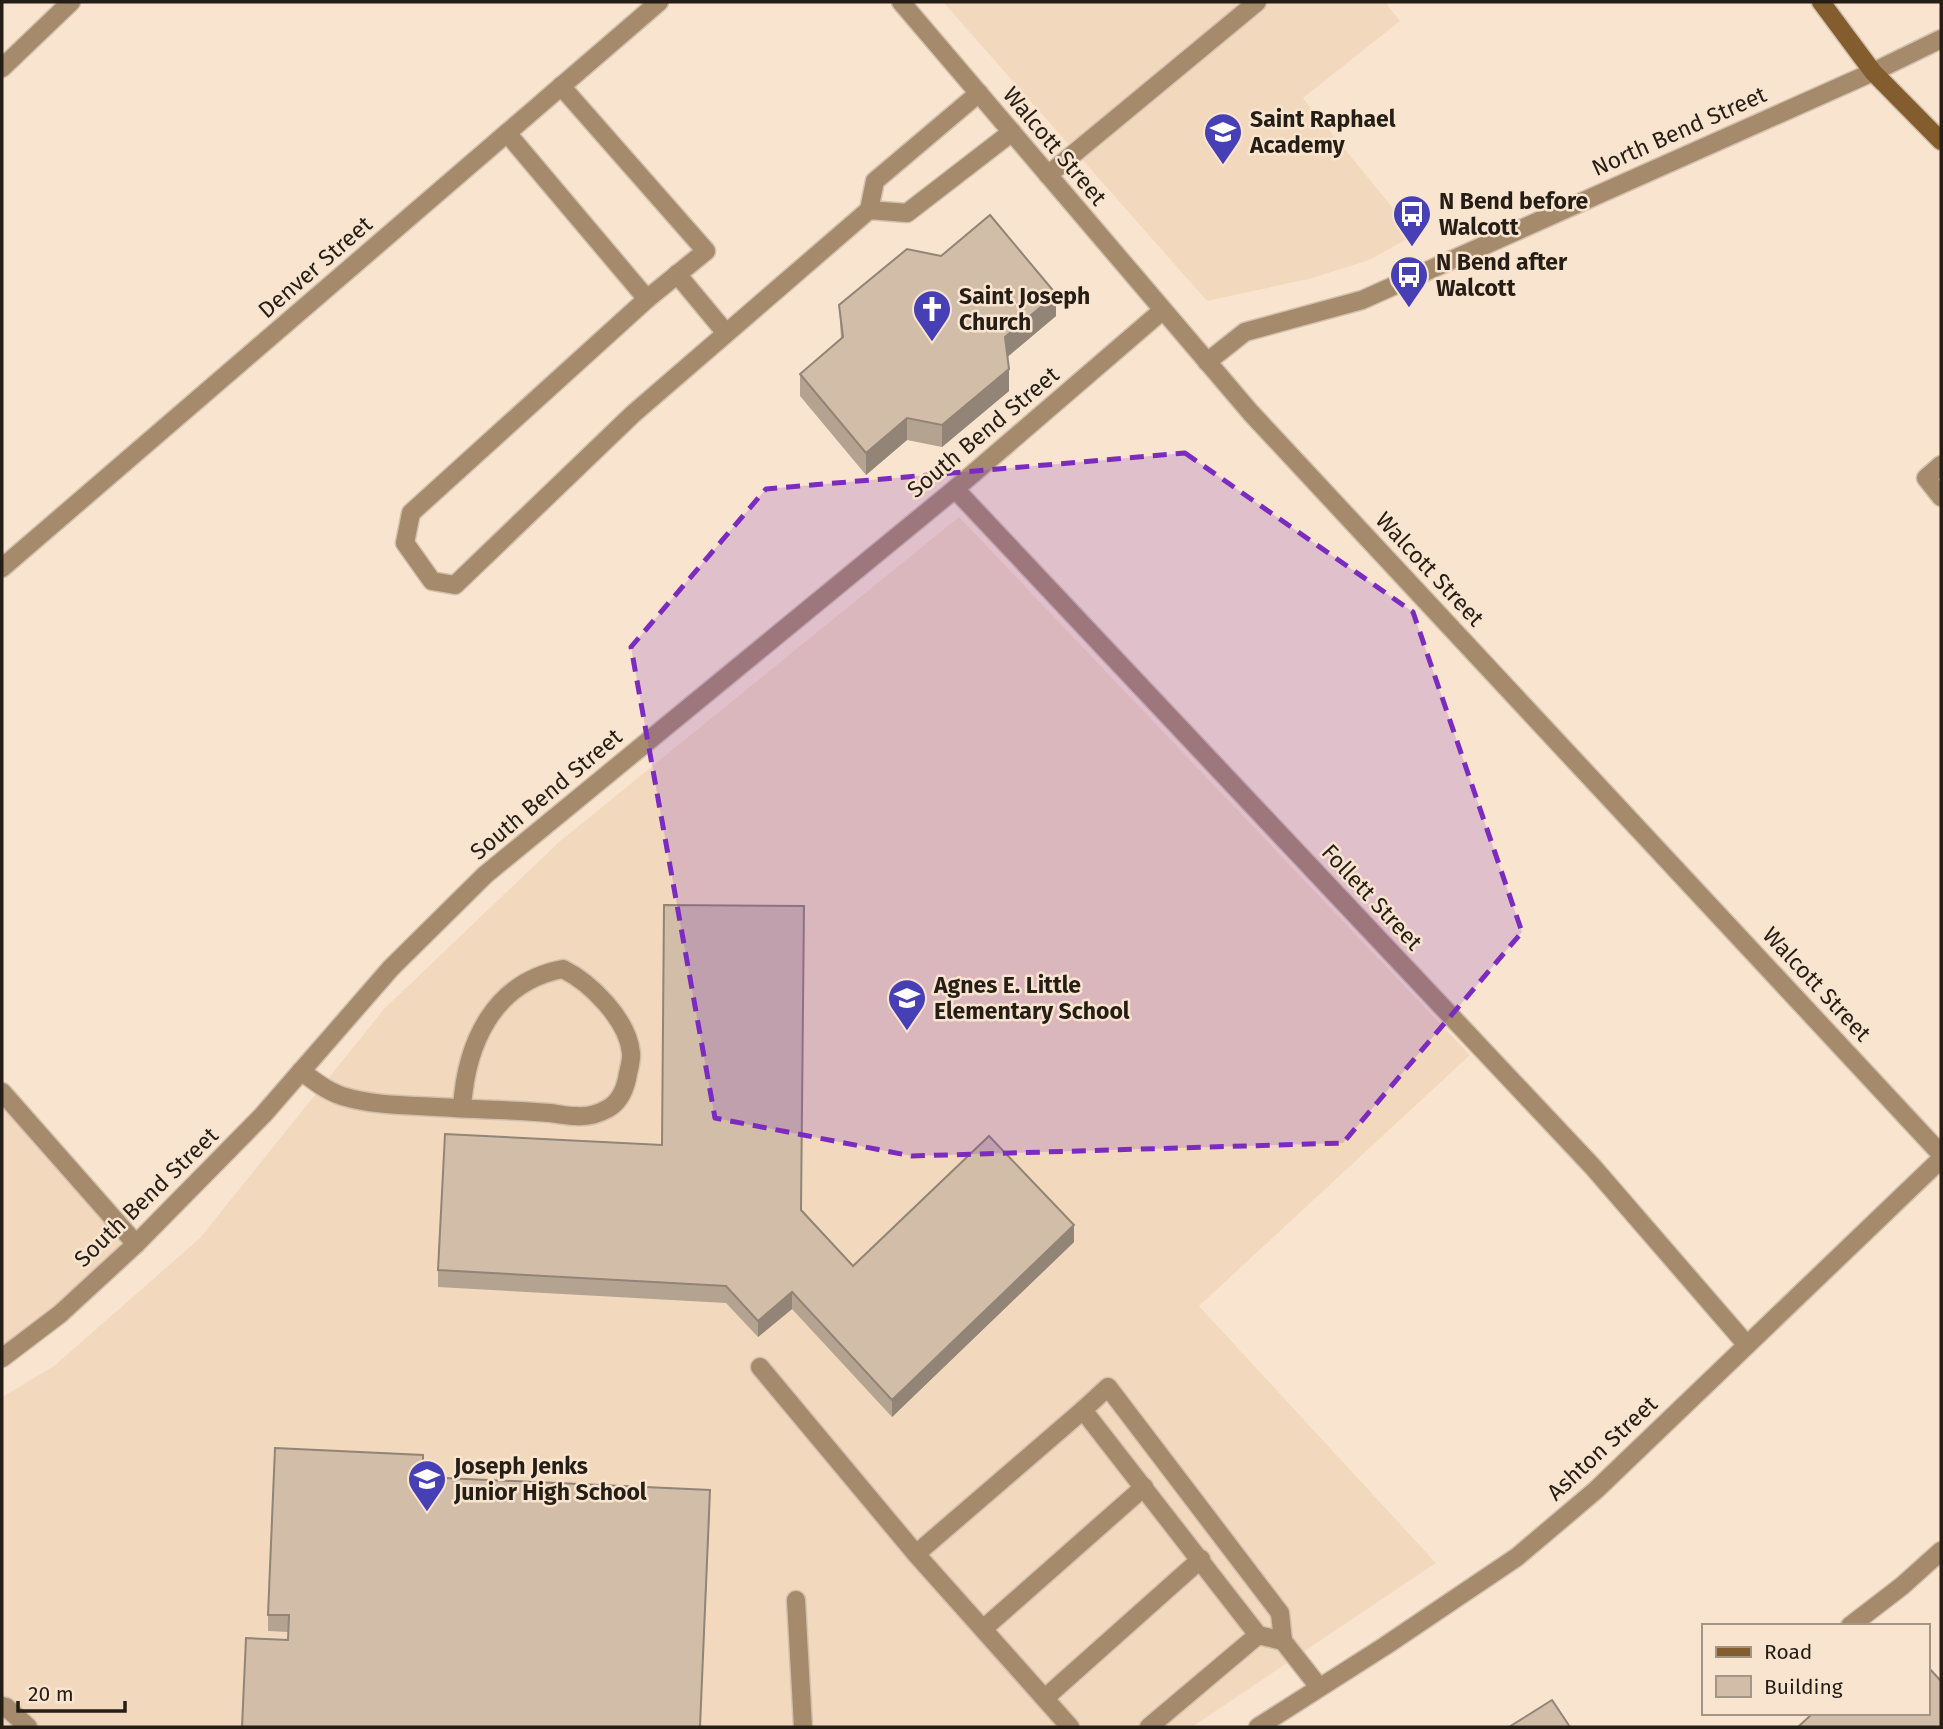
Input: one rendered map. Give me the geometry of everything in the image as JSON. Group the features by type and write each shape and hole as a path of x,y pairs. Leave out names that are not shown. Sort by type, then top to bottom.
{"main road":[{"path":"1821,2 1874,72 1941,141"}],"street":[{"path":"2,68 71,2"},
{"name":"Denver Street","path":"2,568 659,2"},
{"name":"Walcott Street","path":"901,2 1206,362 1941,1154"},
{"path":"1048,175 1257,2"},
{"name":"North Bend Street","path":"1206,362 1245,332 1363,300 1874,72 1941,39"},
{"path":"561,86 706,251 647,299 411,513 405,543 432,581 455,585 633,414 869,210 876,181 978,93"},
{"path":"869,210 906,213 1012,132"},
{"path":"507,133 647,299"},
{"path":"677,274 726,333"},
{"name":"South Bend Street","path":"2,1358 60,1314 136,1244 263,1115 391,968 485,875 955,488 1163,310"},
{"path":"1941,465 1926,478 1941,497"},
{"name":"Follett Street","path":"955,488 1593,1167 1747,1345"},
{"path":"301,1071 325,1089 362,1100 462,1108 577,1116 590,1115 607,1109 618,1101 625,1088 632,1055 622,1025 583,981 572,974 563,969 536,977 503,1000 481,1032 467,1067 462,1108"},
{"path":"2,1092 136,1244"},
{"name":"Ashton Street","path":"1258,1727 1517,1557 1596,1490 1941,1159"},
{"path":"760,1367 916,1554 1070,1727"},
{"path":"916,1554 1108,1387 1280,1613 1283,1641 1319,1688"},
{"path":"1083,1410 1258,1635 1283,1641"},
{"path":"983,1629 1144,1487"},
{"path":"1853,1624 1902,1586 1941,1551"},
{"path":"1045,1698 1201,1559"},
{"path":"796,1600 803,1727"},
{"path":"1149,1727 1258,1635"},
{"path":"2,1706 28,1727"}],"highlighted area":[{"path":"1185,453 1413,612 1522,932 1343,1143 912,1156 715,1118 631,647 766,489"}],"shaded area":[{"name":"Saint Raphael Academy","path":"943,2 1385,2 1400,21 1303,98 1415,235 1369,260 1313,278 1207,301"},
{"path":"959,517 1470,1055 1199,1306 1436,1563 1192,1727 2,1727 2,1397 54,1366 200,1238 384,1009 559,842"},
{"path":"2,1104 130,1247 2,1357"}],"building":[{"name":"Saint Joseph Church","path":"990,215 1056,294 1005,337 1009,369 942,425 907,418 866,453 800,374 843,337 839,305 907,249 941,256"},
{"path":"664,905 804,906 801,1210 853,1266 989,1136 1074,1225 892,1400 792,1292 758,1321 726,1286 438,1270 445,1134 662,1145"},
{"path":"275,1448 423,1455 423,1477 710,1490 700,1727 242,1727 246,1638 288,1640 289,1615 268,1615"},
{"path":"1929,1668 1941,1681 1941,1727 1798,1727 1811,1715 1929,1715"},
{"path":"1552,1700 1570,1727 1509,1727"}],"place":[{"name":"Saint Raphael Academy","path":"1223,166"},
{"name":"N Bend before Walcott","path":"1412,248"},
{"name":"N Bend after Walcott","path":"1409,309"},
{"name":"Saint Joseph Church","path":"932,343"},
{"name":"Agnes E. Little Elementary School","path":"907,1032"},
{"name":"Joseph Jenks Junior High School","path":"427,1513"}]}
